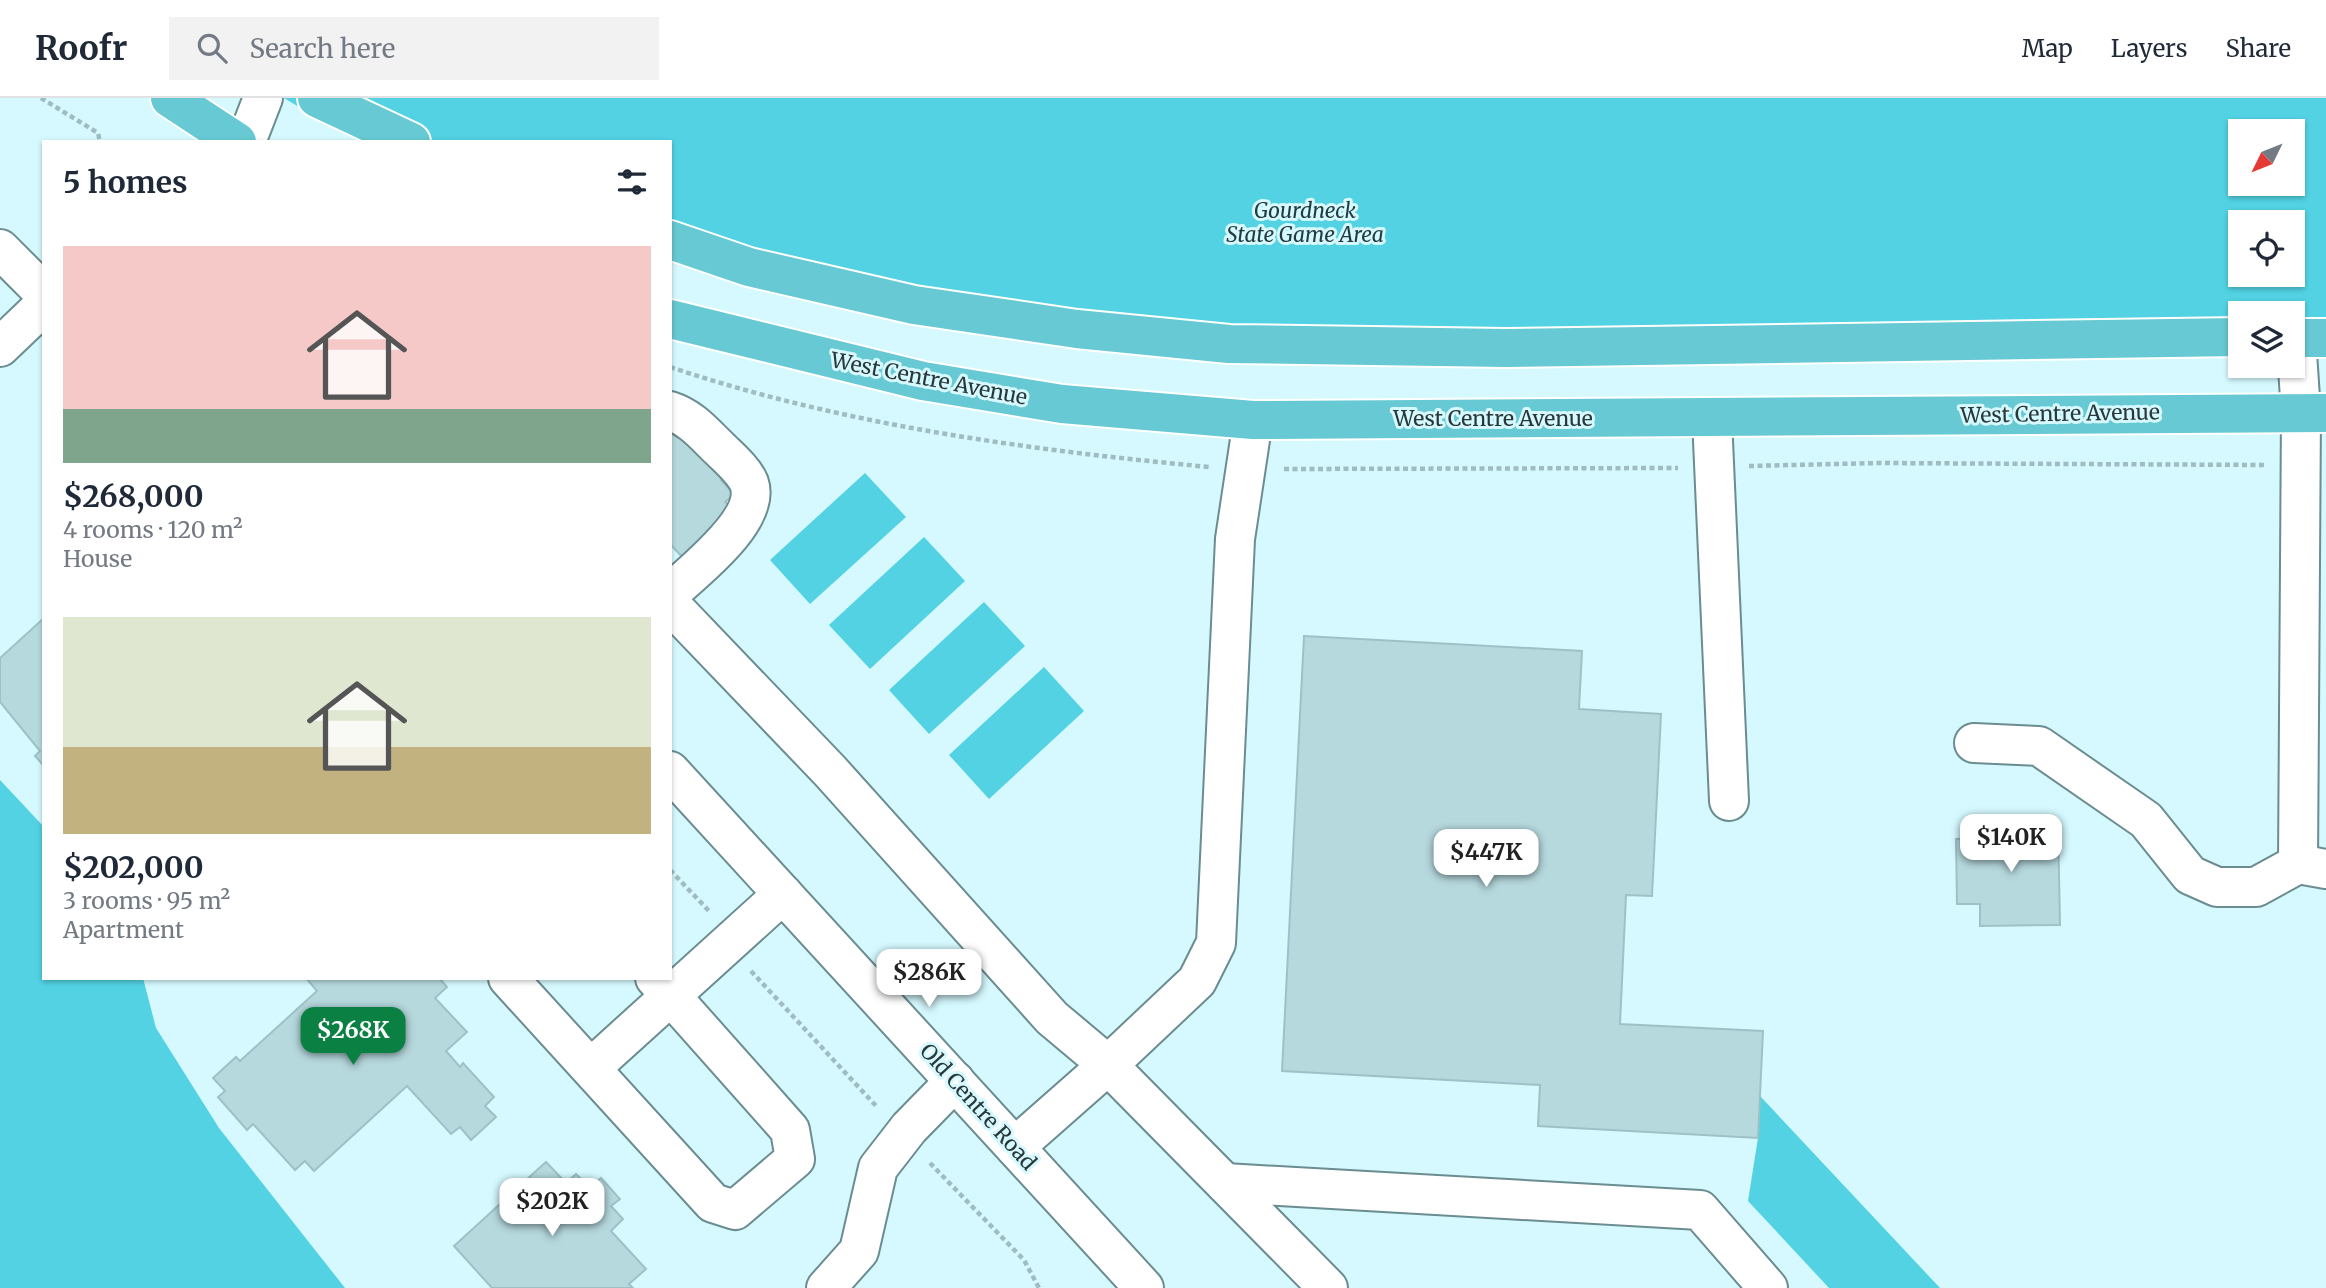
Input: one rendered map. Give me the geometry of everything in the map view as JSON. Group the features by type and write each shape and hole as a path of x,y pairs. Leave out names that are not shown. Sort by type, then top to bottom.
{"main road":[{"path":"170,98 234,140"},
{"path":"317,98 407,140"},
{"path":"672,241 749,267 914,305 1077,329 1229,344 1506,348 2228,337"},
{"name":"West Centre Avenue","path":"672,319 923,381 1062,404 1253,420 2313,413"}],"street":[{"path":"247,140 263,98"},
{"path":"0,249 42,291"},
{"path":"0,347 42,307"},
{"path":"1974,743 2039,746 2146,820 2190,875 2217,887 2256,887 2312,867 2313,413 2305,338"},
{"path":"672,412 686,416 736,465 749,484 748,512 716,550 672,591"},
{"path":"1712,418 1729,801"},
{"path":"1015,1147 1197,981 1216,943 1235,539 1253,420"},
{"path":"672,606 830,772 1052,1018 1108,1065 1328,1288"},
{"name":"Old Centre Road","path":"672,773 1144,1288"},
{"path":"592,1068 663,988 735,938 783,894"},
{"path":"510,980 713,1203 736,1210 795,1159 790,1130 663,988"},
{"path":"839,1284 859,1251 878,1168 903,1135 955,1081"},
{"path":"1225,1183 1699,1210 1768,1288"}],"path":[{"path":"41,98 98,133 100,140"},
{"path":"672,872 735,938 745,965 1024,1260 1039,1288"}],"green space":[{"name":"Gourdneck State Game Area","path":"284,98 2326,98 2326,349 2305,349 2305,301 2228,301 2228,349 1107,349 672,258 672,140 379,140 299,107"},
{"path":"865,473 906,517 810,604 770,560"},
{"path":"924,537 965,581 870,669 829,625"},
{"path":"984,602 1025,646 929,734 889,690"},
{"path":"1044,667 1084,711 989,799 949,755"},
{"path":"0,780 42,825 42,980 144,980 156,1028 219,1128 345,1288 0,1288"},
{"path":"1760,1096 1940,1288 1829,1288 1748,1201 1758,1138"}],"building":[{"path":"672,422 732,470 721,480 734,494 725,502 738,515 687,562 672,546"},
{"path":"42,620 42,764 35,756 40,751 0,702 0,658"},
{"path":"1304,636 1582,651 1579,709 1661,714 1652,896 1626,895 1620,1024 1763,1031 1758,1138 1538,1126 1540,1085 1282,1071"},
{"path":"1978,823 2058,823 2060,925 1980,926 1980,904 1957,904 1956,839 1978,838"},
{"path":"308,980 441,980 447,987 435,998 467,1032 446,1051 460,1067 463,1063 494,1097 485,1106 496,1117 471,1140 460,1127 451,1134 407,1086 314,1171 305,1161 295,1170 253,1124 247,1130 218,1097 225,1091 213,1078 236,1057 240,1061 317,991"},
{"path":"546,1162 566,1183 576,1174 590,1188 601,1178 620,1199 611,1206 623,1219 611,1231 646,1269 629,1284 633,1288 492,1288 454,1246"}]}
